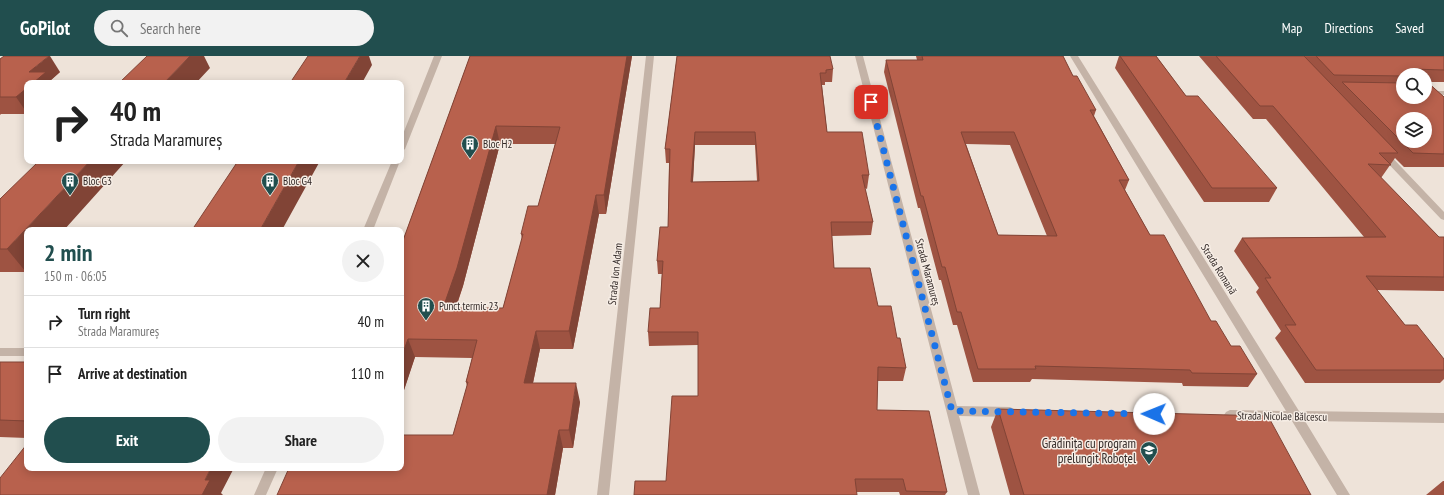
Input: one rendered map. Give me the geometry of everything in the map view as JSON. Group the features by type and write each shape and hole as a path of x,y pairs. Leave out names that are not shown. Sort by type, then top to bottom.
{"street":[{"path":"404,141 438,56"},
{"name":"Strada Ion Adam","path":"603,495 650,56"},
{"name":"Strada Maramureș","path":"859,56 974,495"},
{"name":"Strada Romană","path":"1074,56 1344,495"},
{"path":"1432,93 1444,93"},
{"path":"1379,148 1444,217"},
{"path":"369,227 395,164"},
{"path":"0,352 24,352"},
{"path":"952,411 1021,412"},
{"name":"Strada Nicolae Bălcescu","path":"1217,415 1444,418"},
{"path":"260,495 271,471"}],"building":[{"path":"4,56 49,56 29,72 46,72 37,80 24,80 24,90 16,97 0,97 0,59"},
{"path":"147,56 190,56 167,80 122,80"},
{"path":"308,56 360,56 346,80 292,80"},
{"path":"470,56 627,56 604,195 596,195 569,331 536,331 524,383 576,383 569,430 559,430 547,495 277,495 288,471 404,471 404,435 453,435 468,382 466,382 477,340 408,339 404,350 404,238","holes":["496,126 560,127 538,206 528,206 521,234 523,234 503,308 443,308 457,268"]},
{"path":"677,56 830,56 833,69 826,70 826,73 820,73 827,132 862,132 869,175 862,175 873,222 831,222 834,268 870,268 878,306 891,306 897,338 900,338 906,368 878,367 877,410 929,411 947,492 906,491 903,479 855,479 857,495 634,495 635,481 666,481 672,396 698,396 698,332 648,332 650,308 660,308 663,261 657,261 660,227 668,227 670,149 665,149","holes":["695,132 755,132 759,181 691,182"]},
{"path":"922,56 1063,56 1073,76 1077,76 1096,110 1090,110 1129,180 1119,180 1150,235 1164,235 1211,321 1216,321 1231,346 1240,346 1257,374 1192,373 1190,370 1035,366 1036,369 978,369 961,312 957,312 945,267 942,267 923,196 921,196 886,60 923,60","holes":["961,132 1014,132 1057,236 998,235"]},
{"path":"1120,56 1156,56 1186,96 1198,96 1277,188 1212,188"},
{"path":"1216,56 1304,56 1398,153 1379,153 1391,165 1368,164 1439,237 1444,237 1444,277 1366,276 1405,325 1417,325 1444,359 1444,370 1316,370 1285,325 1296,325 1265,278 1271,278 1242,238 1386,237 1273,106 1260,106"},
{"path":"1316,56 1444,56 1444,70 1432,70 1432,68 1396,68 1396,76 1334,75"},
{"path":"1342,82 1396,83 1396,104 1432,104 1432,86 1444,97 1444,154 1413,153 1408,148 1432,148 1432,112 1396,112 1396,136"},
{"path":"36,164 87,164 28,227 24,227 24,231 7,249 0,249 0,199"},
{"path":"236,164 297,164 262,227 194,227"},
{"path":"0,362 24,362 24,421 0,420"},
{"name":"Grădinița cu program prelungit Roboțel","path":"998,409 1268,416 1311,495 1024,495"},
{"path":"24,448 24,471 210,471 205,480 210,480 202,495 0,495 0,478"}],"place":[{"name":"Bloc H2","path":"470,159"},
{"name":"Bloc G3","path":"70,196"},
{"name":"Bloc G4","path":"270,196"},
{"name":"Punct termic 23","path":"426,321"},
{"name":"Grădinița cu program prelungit Roboțel","path":"1149,465"}],"route":[{"path":"871,102 952,411 1154,414"}]}
